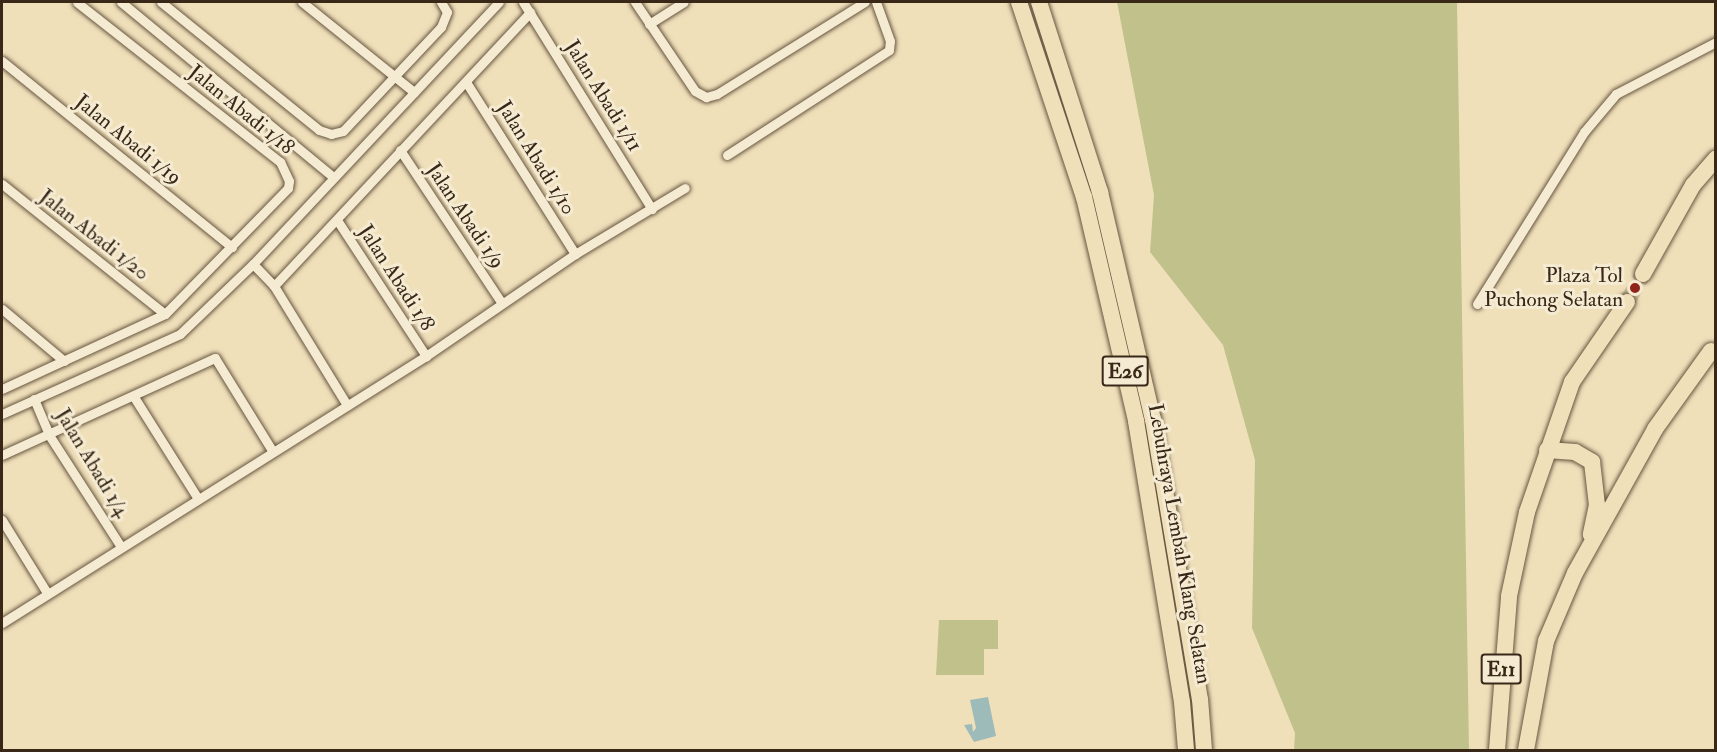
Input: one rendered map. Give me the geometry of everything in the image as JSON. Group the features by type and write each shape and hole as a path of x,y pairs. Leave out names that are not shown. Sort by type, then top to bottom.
{"highway":[{"name":"Lebuhraya Lembah Klang Selatan","path":"1019,2 1084,197 1136,421 1182,702 1186,750"},
{"name":"Lebuhraya Lembah Klang Selatan","path":"1039,2 1100,192 1153,419 1200,699 1203,750"},
{"path":"1643,274 1694,185 1716,159"},
{"name":"E11","path":"1497,750 1509,596 1527,512 1572,382 1627,302"},
{"name":"E11","path":"1526,750 1546,641 1587,549 1655,429 1711,351"},
{"path":"1547,450 1575,452 1592,462 1597,505 1587,549"}],"street":[{"name":"Jalan Abadi 1/18","path":"2,389 165,314 288,188 286,168 77,2"},
{"path":"121,2 333,177"},
{"path":"161,2 320,130 331,134 343,131 446,20 441,2"},
{"path":"302,2 414,92"},
{"path":"2,414 180,334 253,264 499,2"},
{"name":"Jalan Abadi 1/11","path":"523,2 652,209"},
{"path":"635,2 695,92 706,97 717,94 865,2"},
{"path":"650,24 684,2"},
{"path":"727,155 889,50 891,41 876,2"},
{"path":"274,286 530,12"},
{"path":"1477,304 1584,132 1616,94 1716,42"},
{"name":"Jalan Abadi 1/19","path":"2,62 232,247"},
{"name":"Jalan Abadi 1/10","path":"466,82 575,254"},
{"name":"Jalan Abadi 1/9","path":"400,150 501,302"},
{"name":"Jalan Abadi 1/20","path":"2,184 165,314"},
{"path":"2,623 120,545 426,356 501,302 575,254 685,188"},
{"name":"Jalan Abadi 1/8","path":"337,220 426,356"},
{"path":"253,264 274,286 347,405"},
{"path":"2,309 64,362"},
{"path":"2,455 134,398 215,358 273,452"},
{"path":"134,398 197,497"},
{"name":"Jalan Abadi 1/4","path":"34,399 49,435 120,545"},
{"path":"2,520 47,593"}],"green space":[{"path":"1117,2 1457,2 1469,750 1294,750 1295,733 1252,628 1255,460 1223,345 1150,252 1154,195"},
{"path":"939,620 998,620 998,649 984,649 984,675 936,675"}],"water":[{"path":"988,697 996,736 974,742 964,725 972,724 973,732 976,728 970,700"}],"tunnel":[{"path":"1627,302 1643,274"}],"place":[{"name":"Plaza Tol Puchong Selatan","path":"1635,288"}]}
